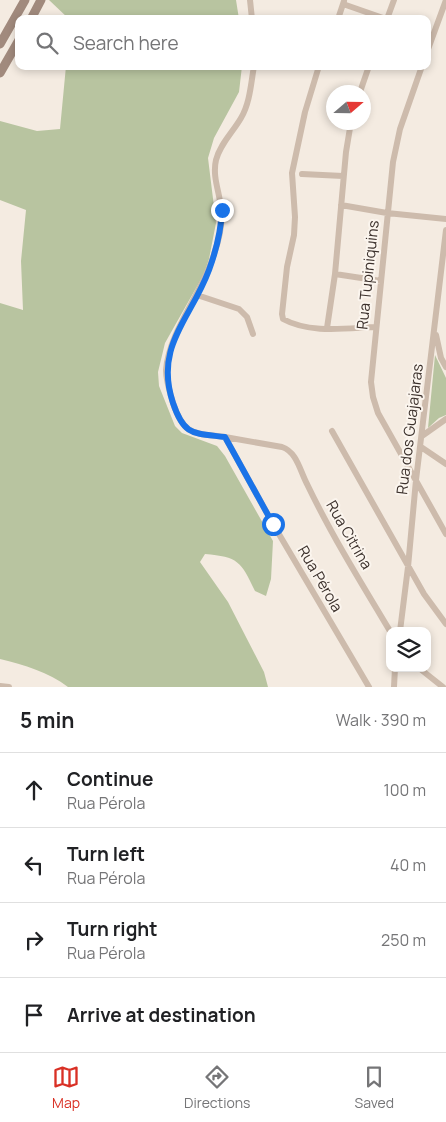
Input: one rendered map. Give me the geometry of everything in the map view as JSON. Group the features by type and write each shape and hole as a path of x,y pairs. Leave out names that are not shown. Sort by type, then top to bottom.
{"main road":[{"path":"16,15 25,0"},
{"path":"33,15 42,0"},
{"path":"0,44 15,18"},
{"path":"0,73 4,59 15,45"}],"street":[{"path":"250,0 252,15"},
{"path":"388,15 394,0"},
{"path":"431,41 446,0"},
{"path":"339,15 344,2 376,15"},
{"path":"225,437 187,429 180,421 169,390 166,371 169,354 176,336 208,272 221,229 222,210 214,171 217,158 224,143 242,117 247,104 253,70"},
{"path":"318,70 305,112 292,173 295,217 294,235 283,300 283,319 293,324 327,328 376,327"},
{"path":"363,85 368,70"},
{"name":"Rua Tupiniquins","path":"421,70 400,129 393,162 371,382 373,397 381,419 446,534"},
{"path":"327,328 335,274 343,176 350,130"},
{"path":"302,174 343,176"},
{"path":"341,205 387,213 446,219"},
{"name":"Rua dos Guajajaras","path":"400,627 446,230"},
{"path":"335,274 381,281"},
{"path":"197,295 239,309 247,317 253,334"},
{"path":"435,323 436,340 441,358 446,367"},
{"path":"422,436 446,419"},
{"path":"332,431 408,567 424,594 446,624"},
{"name":"Rua Citrina","path":"225,437 290,451 297,461 324,518 388,627"},
{"name":"Rua Pérola","path":"225,437 273,524 369,687"},
{"path":"421,447 446,464"},
{"path":"394,687 395,672"},
{"path":"424,672 443,687"},
{"path":"0,686 9,687"}],"green space":[{"path":"49,0 236,0 238,15 65,15"},
{"path":"66,70 242,70 239,92 214,138 208,158 216,223 209,259 204,274 165,343 158,372 159,386 175,426 182,433 217,446 225,456 273,541 271,579 266,596 255,591 242,567 232,559 205,554 200,562 228,602 264,672 268,687 68,687 44,673 0,659 0,303 23,310 21,261 26,210 0,200 0,121 37,131 60,129"},
{"path":"435,355 446,378 446,415 439,418 428,428"}],"route":[{"path":"222,210 221,229 215,253 208,272 169,354 166,371 169,390 180,421 187,429 193,432 225,437 273,524"}]}
